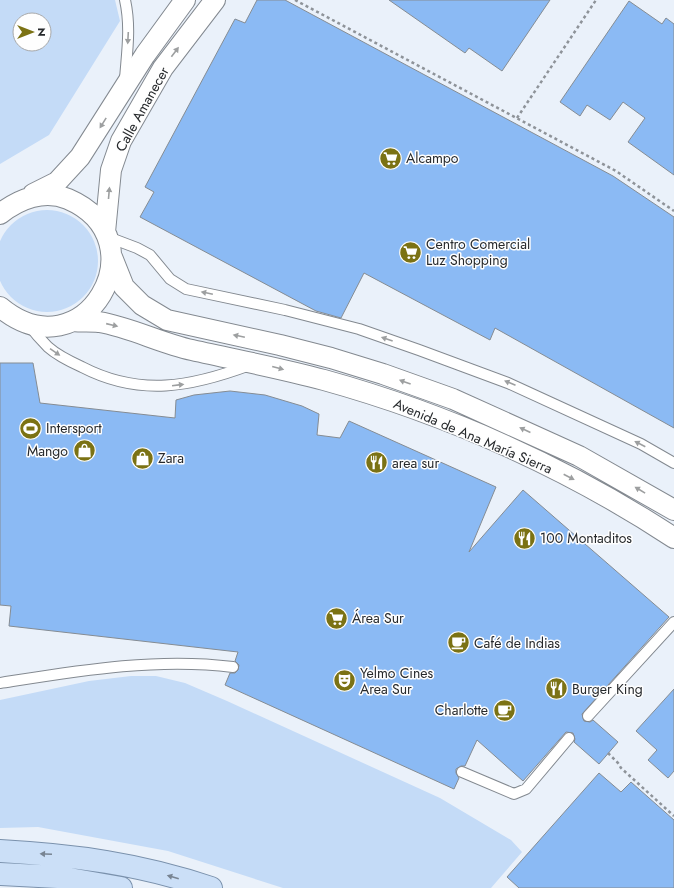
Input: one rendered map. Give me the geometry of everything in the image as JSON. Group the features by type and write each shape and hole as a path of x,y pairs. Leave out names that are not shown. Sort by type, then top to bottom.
{"main road":[{"path":"0,851 60,854 134,866 211,888"},
{"path":"0,874 58,877 121,888"}],"street":[{"name":"Calle Amanecer","path":"25,198 57,182 80,158 144,55 185,0"},
{"name":"Calle Amanecer","path":"106,235 111,170 121,141 163,68 215,0"},
{"name":"Avenida de Ana María Sierra","path":"0,214 11,205 25,198 44,195 68,199 80,204 95,216 106,235 112,257 124,287 142,305 168,320 331,358 383,374 452,399 517,426 579,456 674,510"},
{"name":"Avenida de Ana María Sierra","path":"10,317 43,327 58,326 73,321 90,310 102,295 110,277 112,257"},
{"name":"Avenida de Ana María Sierra","path":"73,321 99,322 161,342 256,363 377,396 446,421 569,477 674,538"}],"lane":[{"path":"124,89 129,37 129,16 125,0"},
{"path":"106,235 138,248 150,255 170,279 186,289 285,310 359,330 419,350 508,382 641,444 674,463"},
{"path":"10,317 49,348 68,360 109,379 141,386 161,387 181,385 210,379 256,363"},
{"path":"588,716 674,622"},
{"path":"0,683 86,670 157,665 212,664 233,667"},
{"path":"462,772 514,794 526,789 569,738"}],"path":[{"path":"295,0 616,171 674,210"},
{"path":"517,118 596,0"},
{"path":"608,753 621,768 674,816"}],"shaded area":[{"path":"0,0 115,0 120,21 49,135 0,164"},
{"path":"47,210 66,214 83,225 94,242 98,261 94,280 83,297 66,308 47,312 28,308 11,297 0,280 -4,261 0,242 11,225 28,214"},
{"path":"131,676 156,676 185,683 227,701 440,798 511,840 522,852 491,888 283,888 168,851 38,827 0,828 0,700 89,681"}],"building":[{"path":"257,0 285,0 613,176 674,217 674,428 495,328 490,340 364,273 341,318 316,311 140,217 154,192 145,187 235,19 245,23"},
{"path":"389,0 550,0 502,71 469,48 465,53"},
{"path":"629,1 662,24 666,18 674,24 674,175 628,142 645,118 623,102 610,120 587,105 580,116 560,102"},
{"name":"Área Sur","path":"0,363 33,363 40,403 175,418 176,400 194,395 230,391 265,395 302,406 319,414 317,435 340,438 349,421 496,487 469,552 523,490 669,617 582,714 584,721 590,722 593,720 618,742 599,764 574,742 575,739 573,733 566,732 523,781 477,740 465,766 461,766 456,769 456,773 459,778 454,789 225,685 230,673 235,673 238,670 239,665 235,661 238,652 9,626 11,606 0,605"},
{"path":"674,689 674,771 668,778 648,760 657,750 636,731"},
{"path":"599,773 621,792 631,782 674,820 674,888 519,888 507,877"}],"place":[{"name":"Alcampo","path":"390,158"},
{"name":"Centro Comercial Luz Shopping","path":"410,252"},
{"name":"Intersport","path":"30,428"},
{"name":"Mango","path":"84,451"},
{"name":"Zara","path":"143,458"},
{"name":"area sur","path":"377,463"},
{"name":"100 Montaditos","path":"525,538"},
{"name":"Área Sur","path":"337,618"},
{"name":"Café de Indias","path":"458,643"},
{"name":"Yelmo Cines Area Sur","path":"344,681"},
{"name":"Burger King","path":"557,689"},
{"name":"Charlotte","path":"504,710"}]}
